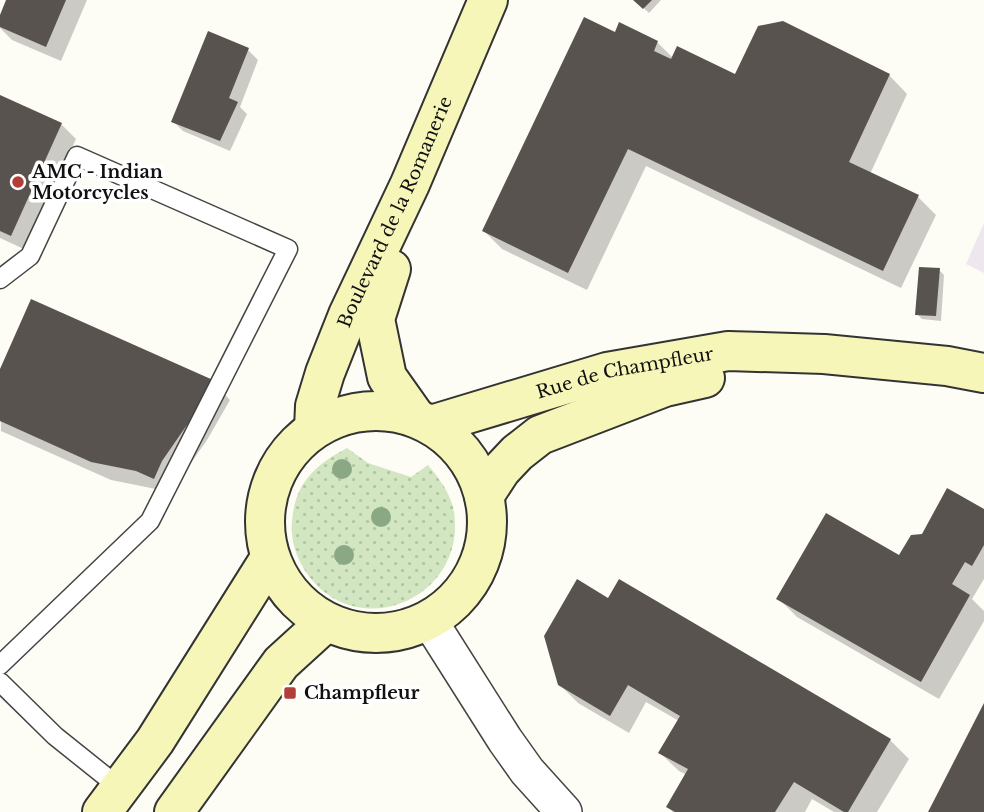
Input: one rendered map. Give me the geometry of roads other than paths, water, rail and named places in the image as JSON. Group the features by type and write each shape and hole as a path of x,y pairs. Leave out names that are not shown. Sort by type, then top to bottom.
{"street":[{"name":"Boulevard de la Romanerie","path":"314,429 314,406 348,315 410,184 488,0"},
{"name":"Boulevard de la Romanerie","path":"424,421 387,377 375,319 395,258 475,96 516,0"},
{"name":"Rue de Champfleur","path":"424,421 607,372 728,351 824,354 947,366 984,373"},
{"name":"Rue de Champfleur","path":"484,496 501,470 540,435 665,387 824,354"},
{"path":"381,411 424,421 455,443 473,468 484,496 487,533 477,568 457,598 429,620 396,632 360,633 327,622 292,596 270,558 264,522 271,486 287,454 314,429 346,415 381,411"},
{"path":"111,800 155,741 270,558"},
{"path":"429,620 505,740 527,771 564,812"},
{"path":"174,812 281,663 327,622"}],"lane":[{"path":"0,279 30,256 77,156 288,249 150,521 0,665"},
{"path":"0,682 55,736 111,800"}],"place":[{"name":"AMC - Indian Motorcycles","path":"18,182"},
{"name":"Champfleur","path":"290,693"}]}
